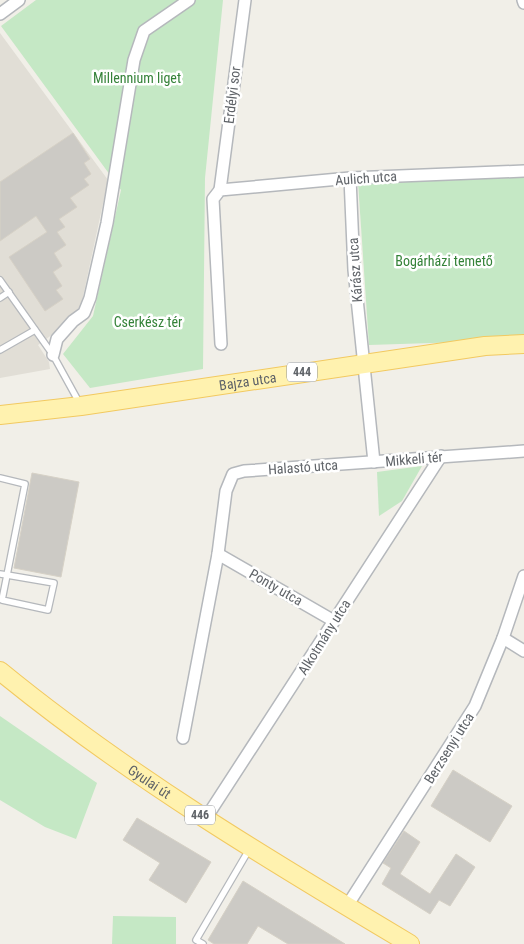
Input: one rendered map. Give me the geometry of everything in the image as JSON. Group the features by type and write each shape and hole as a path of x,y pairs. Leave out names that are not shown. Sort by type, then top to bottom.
{"main road":[{"name":"Bajza utca","path":"0,415 81,406 365,362 485,346 524,344"},
{"name":"Gyulai út","path":"0,671 52,714 111,756 206,818 410,944"}],"street":[{"path":"0,14 19,0"},
{"path":"53,355 58,339 73,321 84,313 90,298 106,223 134,60 144,31 189,0"},
{"name":"Erdélyi sor","path":"221,344 216,194 244,0"},
{"name":"Aulich utca","path":"216,194 350,178 524,171"},
{"name":"Kárász utca","path":"350,178 354,270 365,362"},
{"name":"Mikkeli tér","path":"365,362 374,462 524,451"},
{"name":"Alkotmány utca","path":"206,818 440,456"},
{"name":"Halastó utca","path":"218,554 226,491 233,474 244,471 374,462"},
{"path":"183,738 218,554"},
{"name":"Ponty utca","path":"218,554 334,621"},
{"name":"Berzsenyi utca","path":"346,906 475,706 503,638 524,576"},
{"path":"503,638 524,651"}],"lane":[{"path":"0,280 53,355 81,406"},
{"path":"0,298 9,292"},
{"path":"0,350 36,330"},
{"path":"0,478 25,484 7,575 2,600 48,610 54,583 7,575 0,574"},
{"path":"203,944 196,940 251,846"}],"shaded area":[{"path":"0,33 108,180 81,306 53,334 38,345 49,362 50,369 0,378"}],"green space":[{"path":"36,0 223,0 205,178 203,369 90,388 63,354 93,316 121,190 1,26"},
{"name":"Bogárházi temető","path":"524,176 524,340 369,345 358,182"},
{"path":"422,466 402,501 379,516 377,472"},
{"path":"0,716 97,783 76,839 45,827 0,800"},
{"path":"113,916 176,917 176,944 112,944"}],"building":[{"path":"73,133 90,159 84,163 91,174 84,179 89,185 70,198 77,207 59,219 65,227 57,232 66,245 54,253 62,266 53,272 62,286 56,290 63,299 45,311 9,257 47,232 36,216 0,241 0,182"},
{"path":"32,473 79,482 61,577 14,568"},
{"path":"453,770 512,806 490,842 431,806"},
{"path":"137,818 211,862 186,903 149,880 160,863 123,840"},
{"path":"404,831 420,842 400,874 430,894 456,854 475,867 450,906 439,900 430,914 382,884 391,868 383,863"},
{"path":"243,881 345,944 288,944 258,926 247,944 214,944 208,940"}],"park label":[{"name":"Millennium liget","path":"137,78"},
{"name":"Cserkész tér","path":"148,322"}]}
